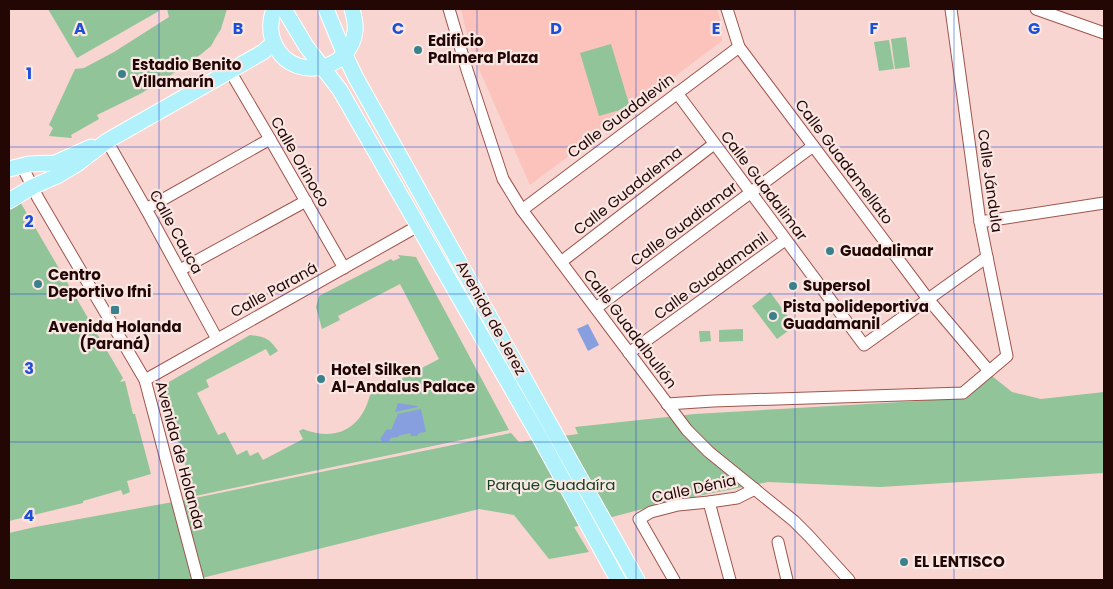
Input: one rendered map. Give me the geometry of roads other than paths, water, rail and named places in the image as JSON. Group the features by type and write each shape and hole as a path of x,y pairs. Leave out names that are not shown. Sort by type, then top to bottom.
{"main road":[{"path":"274,9 270,21 272,49 289,62 300,67 312,69 323,68 335,63 345,55 352,44 355,32 353,10"},
{"name":"Avenida de Jerez","path":"284,9 306,46 340,90 539,436 618,580"},
{"name":"Avenida de Jerez","path":"326,9 356,78 638,580"},
{"path":"9,201 77,164 104,143 272,49"},
{"path":"16,167 38,163 55,163 85,149 104,143"}],"street":[{"name":"Calle Guadalbullón","path":"449,9 503,178 522,210 667,404 963,392 1007,356"},
{"name":"Calle Guadamellato","path":"727,9 739,47 928,299 989,371"},
{"name":"Calle Jándula","path":"951,9 980,222 1007,356"},
{"path":"1036,9 1104,33"},
{"name":"Calle Guadalevin","path":"522,210 739,47"},
{"name":"Calle Orinoco","path":"230,71 344,268"},
{"name":"Calle Guadalimar","path":"676,93 864,345 928,299"},
{"path":"146,209 270,139"},
{"name":"Calle Cauca","path":"104,143 146,209 218,339"},
{"name":"Calle Guadalema","path":"562,262 714,144"},
{"name":"Calle Guadiamar","path":"596,308 813,146"},
{"name":"Avenida de Holanda","path":"16,167 32,187 145,380 198,580"},
{"path":"180,270 306,201"},
{"path":"980,222 1104,203"},
{"name":"Calle Paraná","path":"145,380 418,226"},
{"name":"Calle Guadamanil","path":"630,353 785,240"},
{"path":"928,299 987,257"},
{"path":"667,404 709,452 794,521 849,580"},
{"name":"Calle Dénia","path":"674,580 638,519 651,512 678,505 737,498 755,489"},
{"path":"709,502 730,580"},
{"path":"778,542 787,580"}],"water":[{"path":"588,324 599,345 588,351 577,329"},
{"path":"398,403 417,406 418,407 395,412"},
{"path":"421,409 426,432 419,433 417,436 411,436 410,433 383,442 380,439 387,429 391,430 398,414"}],"place":[{"name":"Edificio Palmera Plaza","path":"418,50"},
{"name":"Estadio Benito Villamarín","path":"122,74"},
{"name":"Guadalimar","path":"830,251"},
{"name":"Centro Deportivo Ifni","path":"38,284"},
{"name":"Supersol","path":"793,286"},
{"name":"Avenida Holanda (Paraná)","path":"115,310"},
{"name":"Pista polideportiva Guadamanil","path":"773,316"},
{"name":"Hotel Silken Al-Andalus Palace","path":"321,379"},
{"name":"EL LENTISCO","path":"904,562"}],"park label":[{"name":"Parque Guadaíra","path":"551,485"}]}
